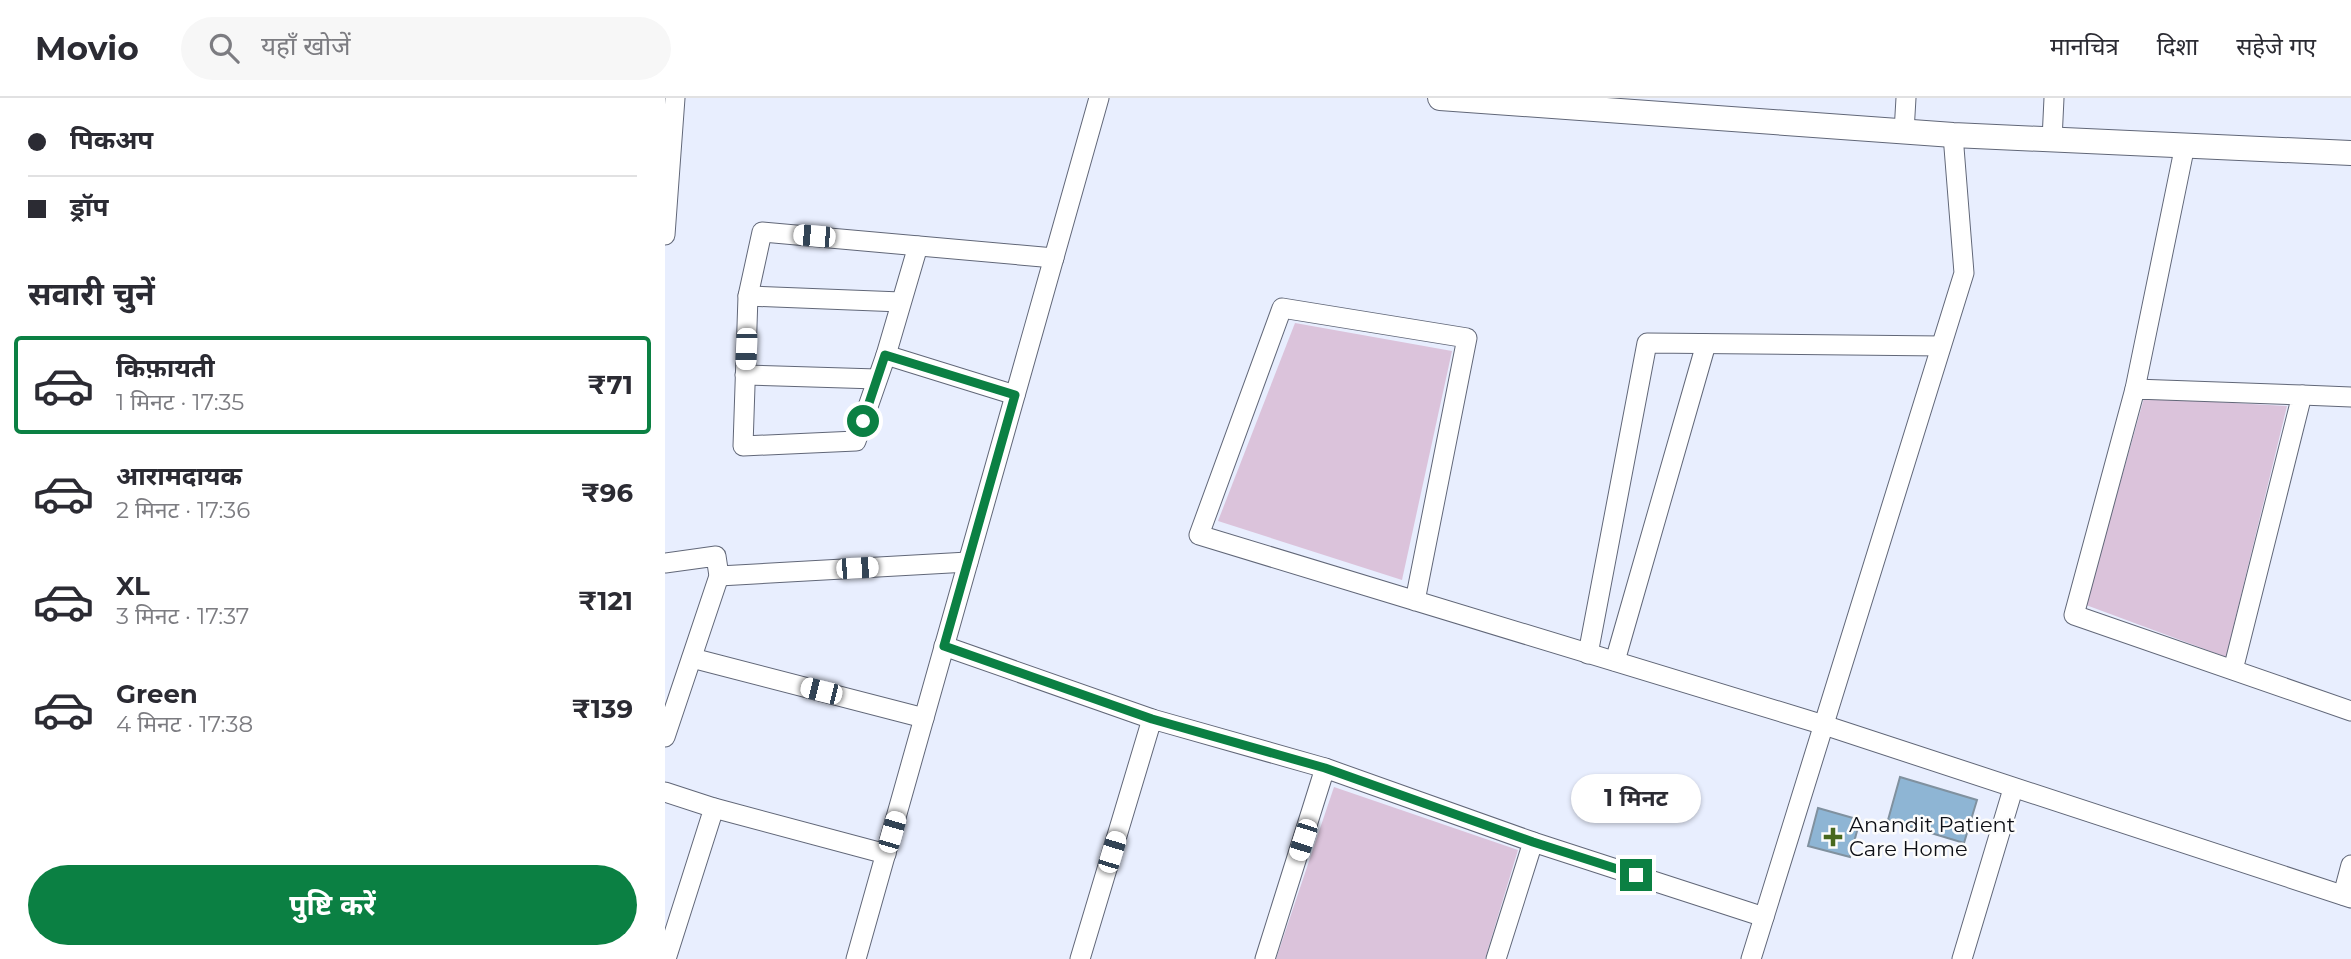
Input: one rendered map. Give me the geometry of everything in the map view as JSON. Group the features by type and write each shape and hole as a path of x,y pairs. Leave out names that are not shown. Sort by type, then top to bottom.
{"street":[{"path":"665,235 675,98"},
{"path":"856,959 1099,98"},
{"path":"1440,98 1544,102 1953,135 2351,153"},
{"path":"1904,132 1906,98"},
{"path":"2052,140 2054,98"},
{"path":"1751,959 1964,273 1953,135"},
{"path":"2185,145 2135,389 2074,615 2351,711"},
{"path":"918,246 856,441 743,446 748,296 762,232 1053,258"},
{"path":"748,296 901,302"},
{"path":"1415,601 1467,338 1282,309 1199,536 1823,725 2347,897 2351,865"},
{"path":"1587,653 1647,343 1941,346"},
{"path":"1615,662 1706,344"},
{"path":"885,355 1015,395"},
{"path":"745,375 877,379"},
{"path":"2135,389 2351,397"},
{"path":"2233,670 2302,395"},
{"path":"665,563 716,556 719,576 665,737"},
{"path":"719,576 968,562"},
{"path":"944,646 1152,719 1325,768 1533,842 1764,917"},
{"path":"692,658 924,718"},
{"path":"1080,959 1152,719"},
{"path":"1265,959 1325,768"},
{"path":"1962,959 2013,789"},
{"path":"665,792 714,808 885,854"},
{"path":"666,959 673,909 714,808"},
{"path":"1496,959 1533,842"}],"shaded area":[{"path":"1295,323 1452,351 1402,580 1218,521"},
{"path":"2144,398 2287,406 2226,657 2086,605"},
{"path":"1334,787 1518,850 1485,959 1276,959"}],"building":[{"path":"1900,777 1977,800 1964,843 1888,820"},
{"path":"1818,808 1860,820 1850,857 1808,846"}],"place":[{"name":"Anandit Patient Care Home","path":"1833,837"}],"route":[{"path":"863,421 885,355 1015,395 944,646 1152,719 1325,768 1533,842 1636,875"}]}
